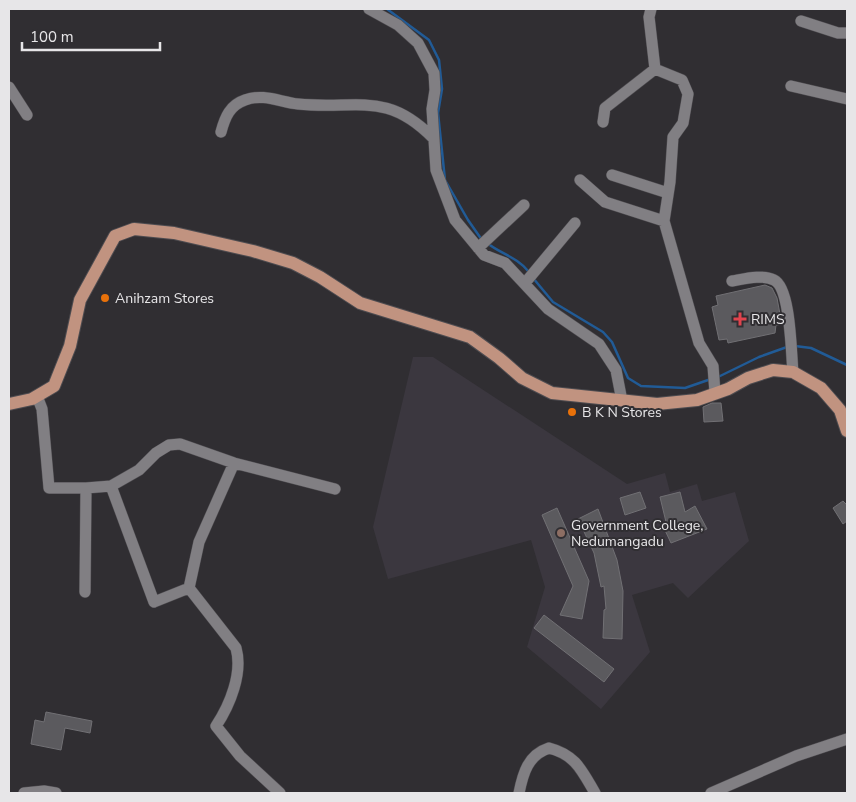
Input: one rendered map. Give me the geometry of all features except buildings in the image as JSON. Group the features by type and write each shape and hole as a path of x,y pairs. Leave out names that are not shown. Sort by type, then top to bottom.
{"main road":[{"path":"9,404 38,396 54,386 70,346 80,300 115,236 134,229 207,239 254,250 293,264 320,277 360,303 470,338 499,358 522,378 552,393 657,404 698,400 748,378 773,370 793,372 821,388 840,410 847,431"}],"street":[{"path":"368,9 398,25 418,43 434,74 433,138 436,170 442,192 455,220 484,255 505,263 548,309 599,344 616,370 622,401"},
{"path":"650,9 649,17 655,69"},
{"path":"802,21 838,32 847,32"},
{"path":"603,122 606,108 655,69"},
{"path":"655,69 682,80 688,94 683,123 673,137 664,220 699,343 713,366 715,393"},
{"path":"791,86 847,99"},
{"path":"9,87 27,115"},
{"path":"221,132 230,110 243,100 262,97 302,104 357,104 383,107 405,114 418,123 433,138"},
{"path":"612,176 668,193"},
{"path":"580,180 606,202 664,220"},
{"path":"478,248 524,205"},
{"path":"525,283 575,223"},
{"path":"732,281 768,278 777,281 783,291 793,372"},
{"path":"38,396 42,409 49,488 111,486 139,470 156,453 169,445 180,444 234,463 335,489"},
{"path":"189,588 199,542 234,463"},
{"path":"111,486 154,602 189,588"},
{"path":"85,592 86,488"},
{"path":"189,588 236,648 238,656 238,669 233,688 216,726 240,756 280,793"},
{"path":"711,793 796,756 847,739"},
{"path":"519,793 527,766 539,752 550,748 569,755 578,764 595,793"},
{"path":"24,793 56,793"}],"shaded area":[{"name":"Government College, Nedumangadu","path":"413,357 433,357 627,484 665,473 670,492 697,484 702,501 735,492 749,541 688,598 673,583 632,595 650,652 601,709 527,647 545,587 531,540 388,579 373,527"}],"waterway":[{"path":"387,9 429,40 439,60 442,89 438,113 445,180 482,240"},
{"path":"487,243 514,259 529,272"},
{"path":"533,278 553,302 603,332 612,342 628,378 641,386 685,388 711,379"},
{"path":"795,346 811,348 847,365"},
{"path":"716,378 759,357 787,347"}],"place":[{"name":"Anihzam Stores","path":"105,298"},
{"name":"RIMS","path":"740,319"},
{"name":"B K N Stores","path":"572,412"},
{"name":"Government College, Nedumangadu","path":"561,533"}]}
